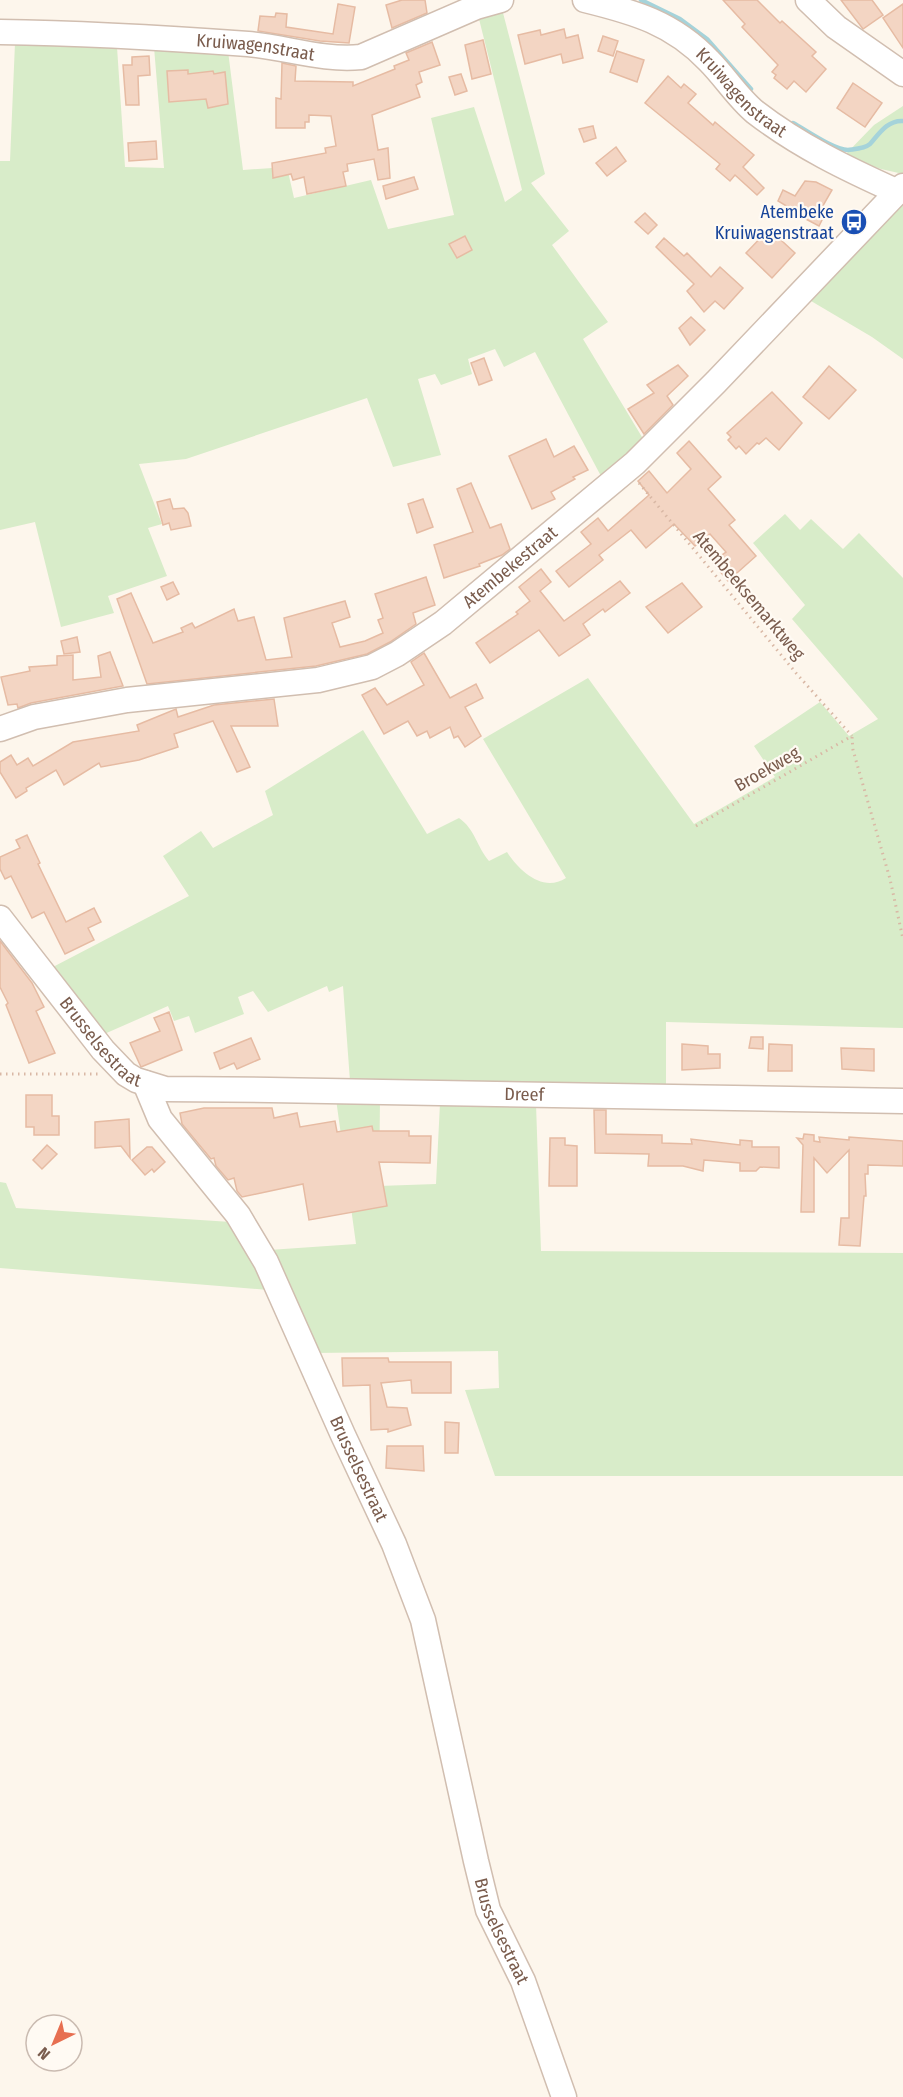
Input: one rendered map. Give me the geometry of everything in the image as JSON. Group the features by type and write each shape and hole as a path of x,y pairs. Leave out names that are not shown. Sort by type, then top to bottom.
{"street":[{"name":"Kruiwagenstraat","path":"0,32 250,44 344,59 361,57 476,7 501,0"},
{"name":"Kruiwagenstraat","path":"585,0 631,11 677,33 708,59 752,110 788,137 832,162 900,189"},
{"path":"808,0 836,27 903,74"},
{"name":"Atembekestraat","path":"0,729 34,717 127,700 318,680 372,667 396,654 443,622 627,470 716,382 900,189"},
{"name":"Brusselsestraat","path":"0,918 103,1050 136,1079 160,1119 238,1215 266,1262 394,1544 423,1620 488,1910 523,1981 564,2097"},
{"name":"Dreef","path":"136,1079 165,1089 204,1091 282,1090 903,1101"}],"path":[{"name":"Atembeeksemarktweg","path":"627,470 796,673 852,736"},
{"name":"Broekweg","path":"696,826 852,736"},
{"path":"852,736 853,750 890,879 903,939"},
{"path":"0,1074 136,1079"}],"green space":[{"path":"502,9 545,174 531,183 569,231 552,245 608,322 583,339 645,442 602,478 535,352 504,367 495,349 468,359 472,374 441,385 435,374 418,379 441,455 393,467 367,398 186,459 139,464 162,524 148,528 167,576 108,596 114,613 61,627 35,522 0,530 0,161 10,161 15,43 117,47 125,167 164,168 154,47 228,51 243,170 287,167 294,198 371,180 388,229 454,215 431,118 474,107 505,202 522,190 478,15"},
{"path":"903,106 903,174 844,156 874,125"},
{"path":"903,198 903,359 872,337 806,298"},
{"path":"785,514 800,530 811,519 843,549 859,533 903,578 903,1028 666,1022 666,1084 350,1081 343,986 329,992 327,986 268,1012 253,991 238,997 244,1014 195,1033 189,1016 174,1021 168,1006 102,1035 51,968 189,896 163,856 201,831 213,848 273,815 265,791 363,730 427,834 459,818 469,827 489,861 507,852 525,873 532,878 549,883 566,878 483,739 588,678 694,824 775,777 754,746 820,702 849,736 878,719 792,619 805,605 753,543"},
{"path":"336,1099 380,1099 379,1186 436,1184 440,1103 536,1104 541,1251 903,1253 903,1476 495,1476 465,1390 499,1388 498,1351 313,1353 269,1250 356,1244"},
{"path":"0,1182 6,1183 16,1208 231,1222 269,1290 0,1268"}],"building":[{"path":"402,0 425,0 427,13 392,28 386,5"},
{"path":"723,0 757,0 780,23 782,21 816,52 812,56 826,69 806,92 794,81 787,89 774,78 776,75 772,72 778,65 742,27 745,24"},
{"path":"841,0 872,0 883,15 863,29"},
{"path":"338,4 355,7 349,43 320,41 258,31 260,16 275,17 276,13 287,14 286,27 333,34"},
{"path":"903,4 903,48 883,18"},
{"path":"564,29 566,38 578,35 583,58 563,63 561,54 525,64 518,35 540,30 541,35"},
{"path":"603,36 618,41 613,56 598,51"},
{"path":"483,40 491,74 472,79 465,45"},
{"path":"432,42 440,65 419,72 422,82 416,85 420,97 372,115 378,150 388,148 390,178 378,180 374,159 347,164 348,171 343,172 346,186 307,194 304,177 293,180 291,174 273,178 272,163 326,153 325,148 336,146 331,116 309,115 309,122 305,122 305,128 276,128 276,98 281,99 282,63 296,66 295,81 353,82 353,86 395,69 394,66 409,60 406,53"},
{"path":"617,51 644,60 637,82 610,72"},
{"path":"149,56 150,75 138,76 139,105 126,105 123,65 132,65 132,57"},
{"path":"188,70 188,74 225,72 228,104 208,108 206,99 169,102 167,71"},
{"path":"461,74 467,91 455,95 449,77"},
{"path":"668,76 681,88 684,84 696,94 688,103 713,125 715,122 754,155 743,167 764,188 757,195 735,175 730,181 716,169 720,164 645,103"},
{"path":"853,83 882,103 865,127 837,108"},
{"path":"593,126 596,138 584,142 579,129"},
{"path":"156,141 157,159 129,161 128,143"},
{"path":"616,147 626,161 607,176 596,163"},
{"path":"414,177 418,189 386,199 383,186"},
{"path":"805,181 816,182 832,190 821,209 826,212 819,226 794,213 795,211 778,201 783,190 795,196"},
{"path":"645,213 657,225 648,234 635,222"},
{"path":"769,229 795,253 772,278 746,253"},
{"path":"465,236 472,250 457,258 449,244"},
{"path":"664,238 684,256 687,253 711,277 720,267 743,288 724,309 715,301 704,312 687,291 694,284 656,247"},
{"path":"691,317 705,330 690,345 679,328"},
{"path":"484,358 492,380 479,385 471,363"},
{"path":"678,365 688,376 667,396 673,405 644,434 628,409 654,393 647,385"},
{"path":"829,366 856,390 829,419 803,397"},
{"path":"772,392 802,423 779,450 766,438 746,454 739,446 736,449 728,440 731,437 727,433"},
{"path":"546,439 554,457 574,446 588,470 551,492 555,499 532,509 509,456"},
{"path":"689,441 721,477 708,489 735,520 729,525 756,556 728,581 712,562 726,552 710,534 695,546 674,524 646,548 631,530 599,555 603,560 569,587 556,571 591,544 581,532 598,518 608,531 649,495 638,481 649,471 667,493 691,469 677,453"},
{"path":"471,483 490,528 501,524 510,549 502,555 479,564 480,566 444,578 434,545 473,532 457,489"},
{"path":"170,499 173,509 184,508 188,513 191,526 171,530 169,523 163,525 157,502"},
{"path":"423,499 433,527 417,533 408,504"},
{"path":"541,569 551,582 540,591 564,621 620,581 630,593 605,612 603,609 583,624 590,635 559,656 539,630 490,663 476,643 518,614 516,612 530,601 519,587"},
{"path":"426,577 435,605 413,613 416,624 367,654 316,666 147,684 117,599 131,593 153,643 183,632 181,628 192,623 195,628 234,609 238,621 254,617 266,660 292,657 284,618 345,601 350,617 332,623 340,647 365,641 383,633 378,620 383,618 375,594"},
{"path":"173,582 179,594 167,600 161,587"},
{"path":"682,583 702,607 668,633 646,607"},
{"path":"77,637 80,652 64,654 61,641"},
{"path":"110,652 123,686 31,703 18,708 17,704 8,705 1,677 30,671 29,667 57,665 57,656 73,655 73,680 101,677 98,656"},
{"path":"424,653 450,698 476,684 483,698 465,707 481,736 465,747 458,736 454,738 450,727 430,738 427,731 417,736 408,721 384,734 362,695 375,688 387,705 424,685 411,662"},
{"path":"274,699 278,726 231,726 250,767 237,772 213,721 174,734 178,747 139,760 101,767 99,763 64,785 56,770 26,788 27,791 16,798 0,772 0,762 11,755 17,765 28,758 33,766 73,742 139,731 137,725 176,709 178,717 214,705"},
{"path":"27,835 40,863 38,864 66,922 94,908 101,922 88,928 94,940 65,954 44,912 32,918 11,876 5,879 0,869 0,857 20,848 16,840"},
{"path":"0,941 32,983 44,1007 36,1011 55,1053 29,1063 0,987"},
{"path":"169,1012 182,1050 141,1067 130,1043 160,1031 154,1018"},
{"path":"751,1037 763,1037 763,1049 749,1048"},
{"path":"251,1038 260,1059 237,1069 234,1063 220,1069 214,1053"},
{"path":"682,1044 708,1046 708,1054 720,1054 720,1068 682,1070"},
{"path":"769,1044 792,1045 792,1071 768,1071"},
{"path":"841,1048 874,1049 874,1071 842,1069"},
{"path":"26,1095 52,1095 52,1116 59,1116 59,1135 34,1135 34,1127 26,1127"},
{"path":"204,1108 272,1108 274,1118 297,1113 300,1127 335,1121 337,1132 372,1126 373,1131 409,1131 409,1136 431,1136 430,1163 379,1162 387,1206 309,1220 303,1184 242,1197 237,1191 234,1178 228,1180 216,1166 214,1158 211,1159 182,1124 180,1113"},
{"path":"594,1110 606,1110 606,1134 662,1135 662,1143 692,1144 691,1139 740,1145 740,1140 752,1141 752,1147 779,1147 779,1168 760,1167 756,1171 740,1171 740,1163 704,1160 703,1171 683,1166 648,1166 649,1154 595,1153"},
{"path":"129,1119 130,1158 121,1146 95,1148 95,1122"},
{"path":"804,1134 814,1135 814,1141 820,1142 819,1137 903,1141 903,1166 868,1165 868,1174 865,1174 866,1196 864,1196 860,1246 839,1245 841,1218 849,1218 849,1150 827,1173 814,1158 814,1212 801,1212 803,1145 797,1138 803,1139"},
{"path":"550,1138 565,1138 565,1145 577,1146 577,1186 549,1186"},
{"path":"47,1145 57,1154 42,1169 33,1160"},
{"path":"147,1147 152,1147 165,1162 154,1172 152,1169 145,1175 132,1160"},
{"path":"342,1358 388,1358 389,1362 451,1362 451,1393 412,1393 411,1380 381,1383 387,1407 407,1408 411,1425 388,1432 388,1429 371,1430 370,1385 343,1386"},
{"path":"445,1422 459,1423 458,1453 445,1453"},
{"path":"387,1446 423,1446 424,1471 386,1468"}],"waterway":[{"path":"641,0 680,19 707,39 751,89"},
{"path":"793,123 828,143 848,150 868,146 888,125 903,121"}],"place":[{"name":"Atembeke Kruiwagenstraat","path":"854,222"}]}
